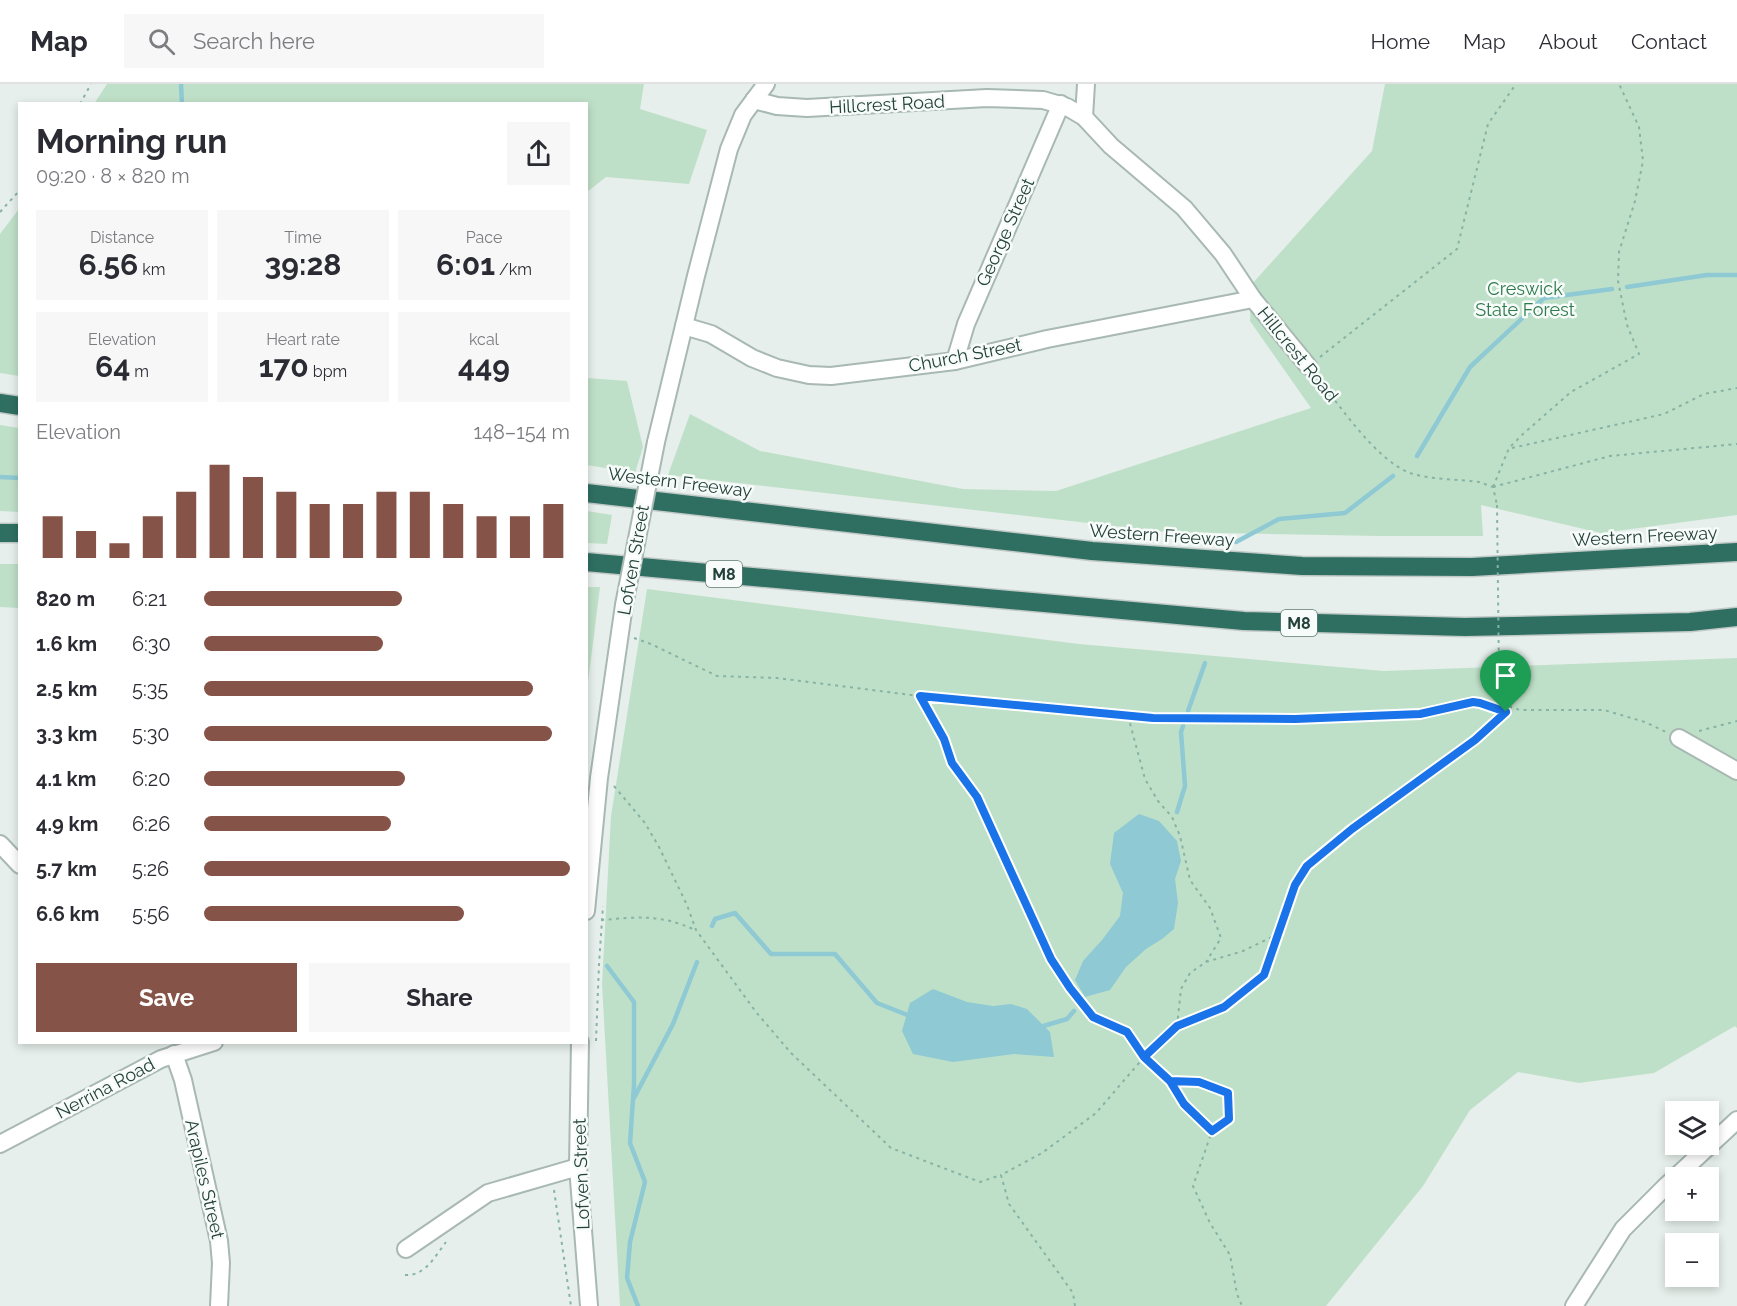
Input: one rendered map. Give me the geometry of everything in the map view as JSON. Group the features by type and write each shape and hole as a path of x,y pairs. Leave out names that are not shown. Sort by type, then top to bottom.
{"highway":[{"path":"0,403 18,406"},
{"name":"Western Freeway","path":"588,493 1092,551 1302,566 1472,567 1737,552"},
{"path":"0,533 18,533"},
{"name":"M8","path":"588,562 1244,621 1465,627 1690,622 1737,617"}],"street":[{"name":"Lofven Street","path":"590,916 598,778 624,605 656,442 729,149 740,122 766,84"},
{"path":"1084,117 1086,84"},
{"name":"Hillcrest Road","path":"754,100 777,106 807,108 987,98 1043,100 1061,104 1084,117 1111,146 1184,208 1223,254 1252,299 1308,366"},
{"name":"George Street","path":"955,361 966,324 1061,104"},
{"name":"Church Street","path":"684,326 711,334 769,365 809,375 839,376 955,361 1019,345 1252,299"},
{"path":"1679,738 1737,771"},
{"path":"0,844 18,863"},
{"path":"0,859 18,864"},
{"name":"Nerrina Road","path":"0,1144 177,1049 203,1044"},
{"name":"Lofven Street","path":"580,1044 578,1167 589,1306"},
{"name":"Arapiles Street","path":"177,1049 219,1241 221,1263 219,1306"},
{"path":"1574,1306 1623,1229 1737,1120"},
{"path":"406,1249 488,1193 555,1181 578,1167"}],"path":[{"path":"81,102 91,84"},
{"path":"1308,366 1457,249 1488,124 1516,84"},
{"path":"1619,84 1639,127 1643,161 1635,201 1619,252 1618,281 1628,325 1639,354 1571,392 1509,448 1493,487 1497,505 1499,678 1499,691 1495,692 1511,707 1520,710 1604,710 1645,722 1679,738 1737,721"},
{"path":"0,212 18,192"},
{"name":"Hillcrest Road","path":"1308,366 1361,431 1394,464 1416,475 1479,482 1493,487"},
{"path":"1509,448 1664,414 1704,394 1737,388"},
{"path":"1493,487 1610,456 1737,444"},
{"path":"619,634 651,644 717,676 777,678 920,696 1128,716 1307,719 1420,714 1473,702 1506,712"},
{"path":"920,696 944,739 952,763 977,797 1051,959 1070,988 1093,1017 1127,1032 1144,1057 1170,1081 1184,1104 1212,1131"},
{"path":"598,778 613,784 645,823 675,877 696,930 756,1012 791,1053 891,1148 980,1182 1001,1175 1042,1153 1096,1113 1144,1057 1177,1026 1224,1007 1264,975 1295,885 1307,866 1352,829 1475,740 1511,707"},
{"path":"1128,716 1145,779 1158,801 1173,817 1180,836 1190,880 1210,908 1221,938 1206,962"},
{"path":"590,916 652,917 674,921 696,930"},
{"path":"1177,1026 1181,988 1190,973 1206,962 1243,951 1279,933"},
{"path":"1170,1081 1199,1082 1228,1093 1229,1119 1212,1131 1193,1186 1210,1223 1230,1255 1237,1294 1242,1306"},
{"path":"1001,1175 1009,1204 1073,1293 1075,1306"},
{"path":"544,1192 555,1181"},
{"path":"555,1181 571,1306"},
{"path":"405,1275 415,1275 423,1270 448,1239"}],"green space":[{"path":"107,84 644,84 640,109 707,130 689,184 606,177 588,191 588,102 95,102"},
{"name":"Creswick State Forest","path":"1385,84 1737,84 1737,515 1601,533 1481,505 1483,536 1167,532 668,475 690,414 760,451 963,489 1056,491 1311,408 1250,321 1251,285 1372,151"},
{"path":"18,210 18,376 0,373 0,234"},
{"path":"588,378 627,381 643,447 635,473 588,465"},
{"path":"0,425 18,428 18,512 0,511"},
{"path":"588,511 612,515 607,544 588,543"},
{"path":"0,564 18,564 18,608 0,607"},
{"path":"588,587 600,587 588,682"},
{"path":"647,589 1079,644 1384,671 1737,658 1737,1028 1735,1026 1654,1073 1579,1083 1518,1072 1470,1110 1423,1186 1326,1306 620,1306 602,984 611,816"}],"water":[{"path":"1139,814 1159,821 1177,841 1181,861 1175,879 1178,903 1174,929 1126,967 1110,990 1085,997 1075,980 1083,961 1120,916 1123,893 1110,864 1114,833"},
{"path":"933,989 967,1002 993,1006 1011,1004 1027,1009 1050,1032 1054,1057 1014,1054 953,1062 913,1054 902,1031 910,1003"}],"waterway":[{"path":"181,84 182,102"},
{"path":"1627,287 1707,275 1737,275"},
{"path":"1417,456 1470,367 1544,298 1612,289"},
{"path":"1236,542 1279,519 1345,513 1393,476"},
{"path":"0,477 18,478"},
{"path":"1188,711 1205,663"},
{"path":"1177,812 1185,786 1181,732 1183,726"},
{"path":"712,926 715,919 735,913 771,954 835,954 877,1003 910,1016"},
{"path":"634,1098 673,1024 697,962"},
{"path":"607,966 634,1002 634,1085 630,1143 645,1182 630,1242 627,1278 638,1306"},
{"path":"1040,1027 1067,1019 1074,1011"}],"route":[{"path":"1506,712 1473,702 1420,714 1295,719 1153,718 920,696 944,739 952,763 977,797 1051,959 1070,988 1093,1017 1127,1032 1144,1057 1170,1081 1199,1082 1228,1093 1229,1119 1212,1131 1184,1104 1170,1081 1144,1057 1177,1026 1224,1007 1264,975 1295,885 1307,866 1352,829 1475,740 1506,712"}]}
